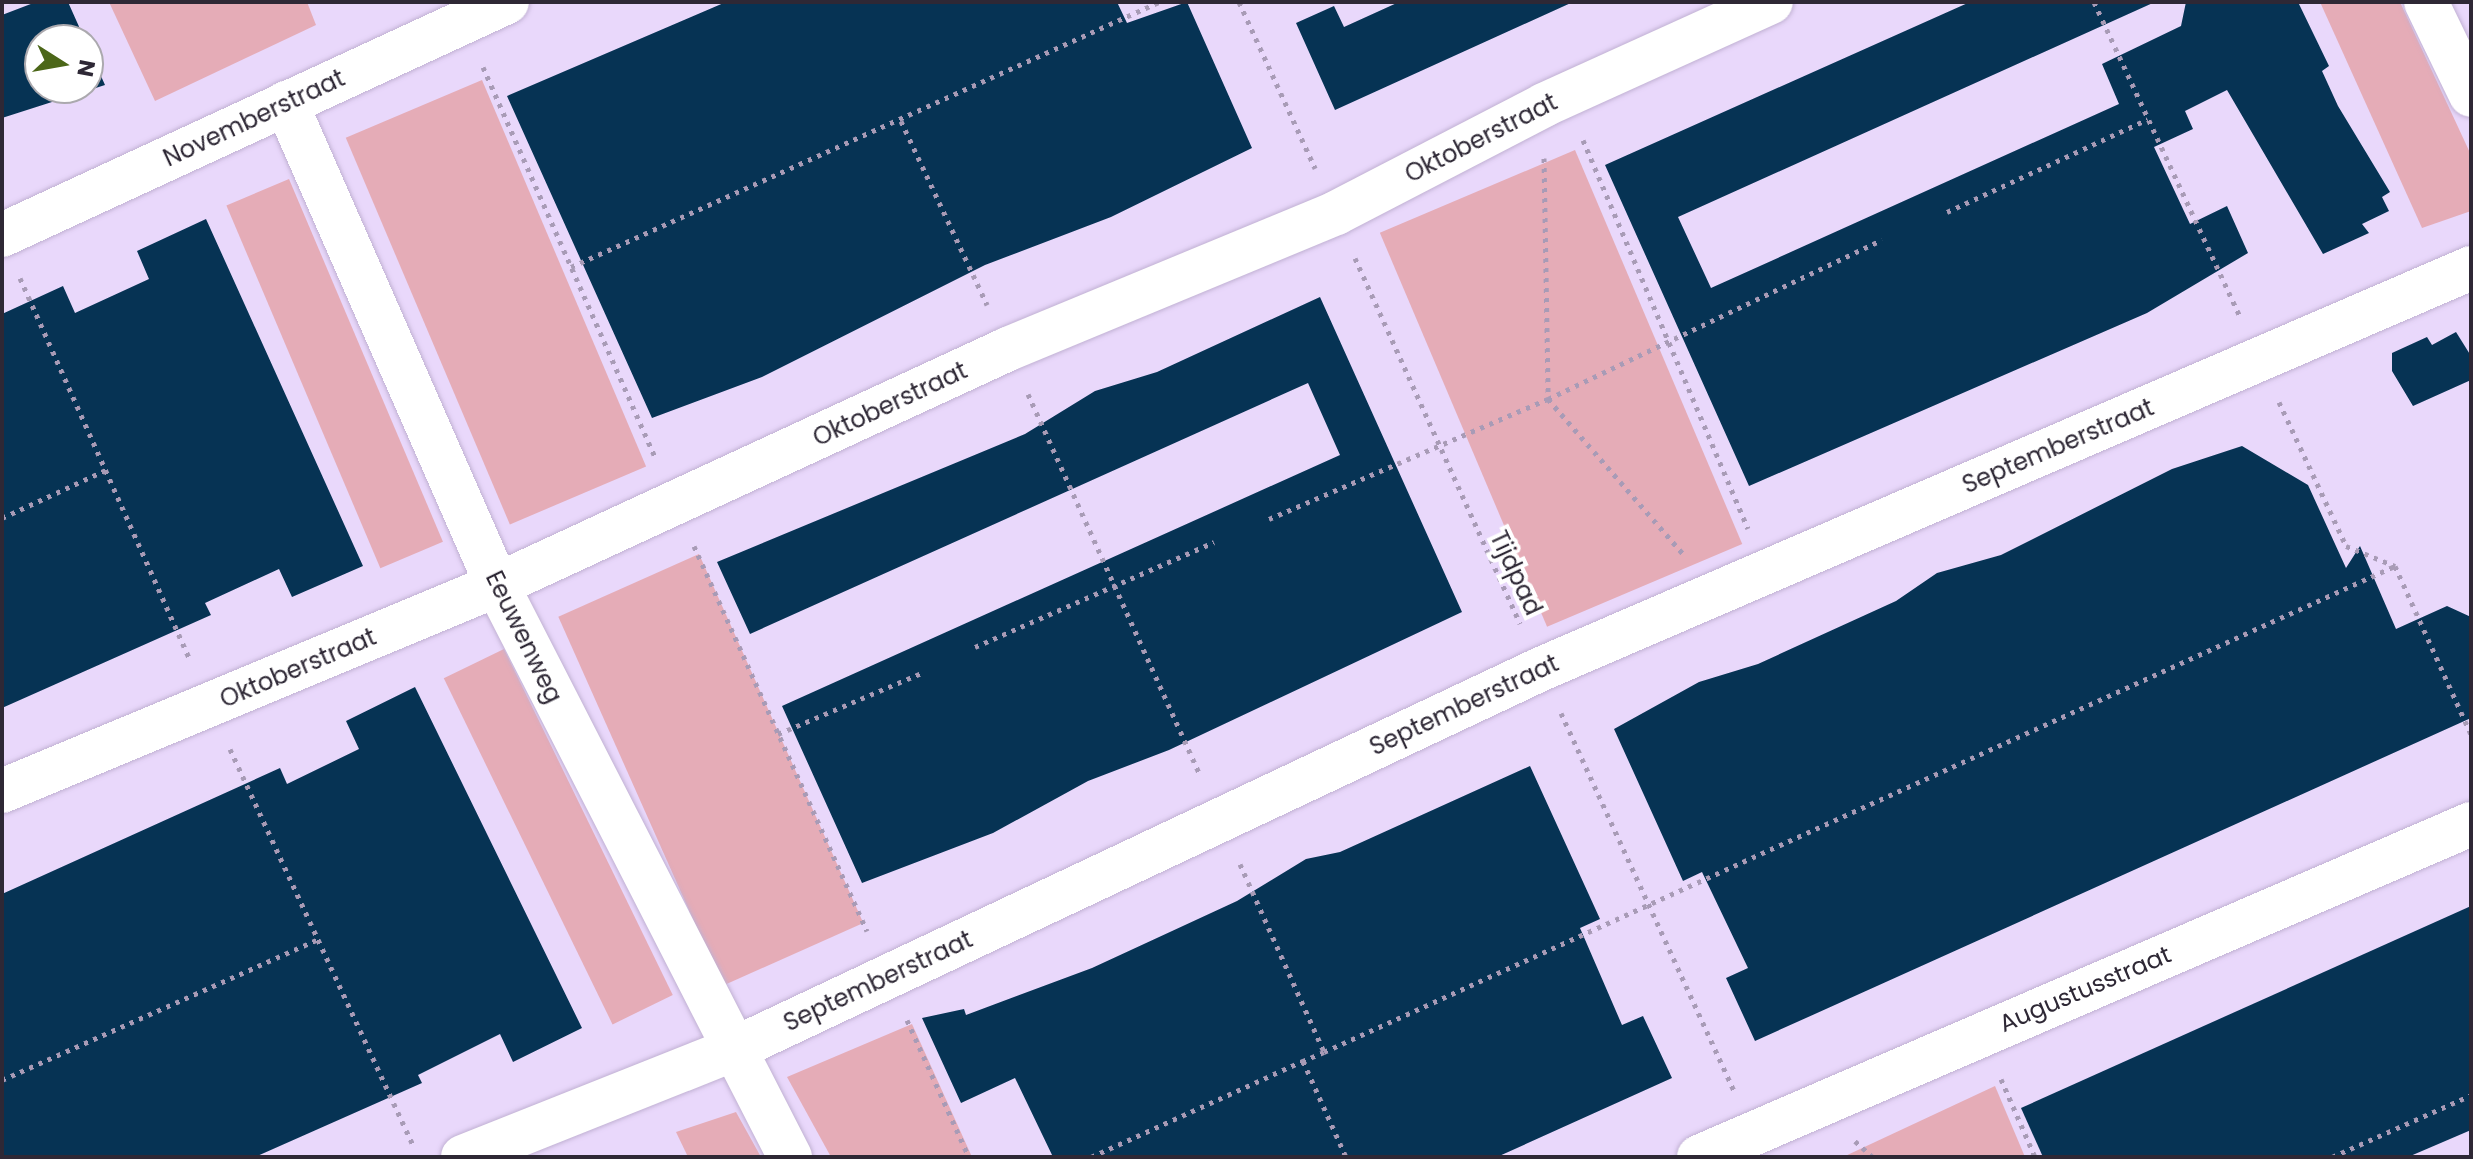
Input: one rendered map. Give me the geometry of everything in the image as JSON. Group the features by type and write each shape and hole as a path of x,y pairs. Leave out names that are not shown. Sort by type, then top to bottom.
{"street":[{"name":"Novemberstraat","path":"2,235 507,2"},
{"name":"Oktoberstraat","path":"2,791 497,585 1008,349 1336,213 1554,100 1771,2"},
{"path":"2426,2 2471,95"},
{"name":"Eeuwenweg","path":"286,103 497,585 730,1051 790,1157"},
{"name":"Septemberstraat","path":"463,1157 730,1051 1541,669 2471,268"},
{"name":"Augustusstraat","path":"1699,1157 2471,824"}],"path":[{"path":"571,267 1159,2"},
{"name":"Tijdpad","path":"1239,2 1753,1132"},
{"path":"463,22 969,1157"},
{"path":"1554,100 1668,340 1767,571"},
{"path":"1554,100 1548,399 1718,592"},
{"path":"1947,212 2148,119"},
{"path":"901,121 1008,349 1324,1052"},
{"path":"1269,519 1437,442 1548,399 1882,240"},
{"path":"2,518 106,470"},
{"path":"975,647 1116,588 1214,542"},
{"path":"1091,1157 1651,909 2395,566"},
{"path":"778,734 922,673"},
{"path":"2,1080 318,939"},
{"path":"1981,1034 2035,1157"},
{"path":"1303,1061 1346,1157"},
{"path":"2332,1157 2471,1095"}],"shaded area":[{"path":"109,2 307,2 316,25 155,101"},
{"path":"2320,2 2400,2 2471,155 2471,211 2422,228"},
{"path":"482,80 646,467 510,524 346,138"},
{"path":"1575,150 1742,544 1547,627 1380,233"},
{"path":"289,179 443,542 380,568 226,206"},
{"path":"699,554 863,923 723,986 558,617"},
{"path":"504,649 673,995 613,1024 444,678"},
{"path":"912,1024 972,1157 831,1157 787,1077"},
{"path":"1995,1086 2025,1157 1843,1157"},
{"path":"736,1112 761,1157 688,1157 676,1132"}],"building":[{"path":"36,2 68,2 78,24 24,24 24,104 46,104 2,118 2,15"},
{"path":"726,2 1117,2 1127,23 1187,2 1252,148 1111,217 985,265 762,377 652,418 507,96"},
{"path":"1399,2 1573,2 1335,110 1296,23 1334,6 1344,27"},
{"path":"1970,2 2155,2 1678,217 1711,288 2119,104 2102,64 2181,26 2186,2 2298,2 2329,66 2322,71 2338,106 2390,192 2382,197 2389,211 2362,224 2369,233 2323,254 2227,90 2185,111 2193,129 2154,147 2190,224 2227,206 2248,253 2147,313 1749,486 1605,165"},
{"path":"206,219 363,566 292,597 279,569 205,603 211,615 2,708 2,314 63,286 75,313 149,279 137,251"},
{"path":"1320,297 1462,612 1169,750 1088,781 993,833 862,883 782,706 1340,455 1308,383 750,634 717,562 1025,434 1095,391 1157,372"},
{"path":"2456,332 2471,356 2471,380 2413,406 2392,371 2392,353 2427,337 2432,345"},
{"path":"2242,446 2308,485 2346,568 2360,546 2396,629 2447,606 2471,617 2471,718 1755,1041 1726,978 1748,968 1702,872 1683,881 1614,729 1699,682 1758,664 1896,601 1937,573 2001,555 2172,469"},
{"path":"415,687 582,1028 513,1062 500,1034 418,1075 422,1083 255,1157 2,1157 2,894 280,768 287,784 359,749 346,721"},
{"path":"1530,766 1600,919 1580,928 1622,1025 1643,1016 1672,1078 1497,1157 1053,1157 1015,1078 961,1103 922,1018 964,1009 966,1015 1092,968 1237,901 1306,859 1340,852"},
{"path":"2471,906 2471,1130 2408,1157 2043,1157 2021,1108"}]}
